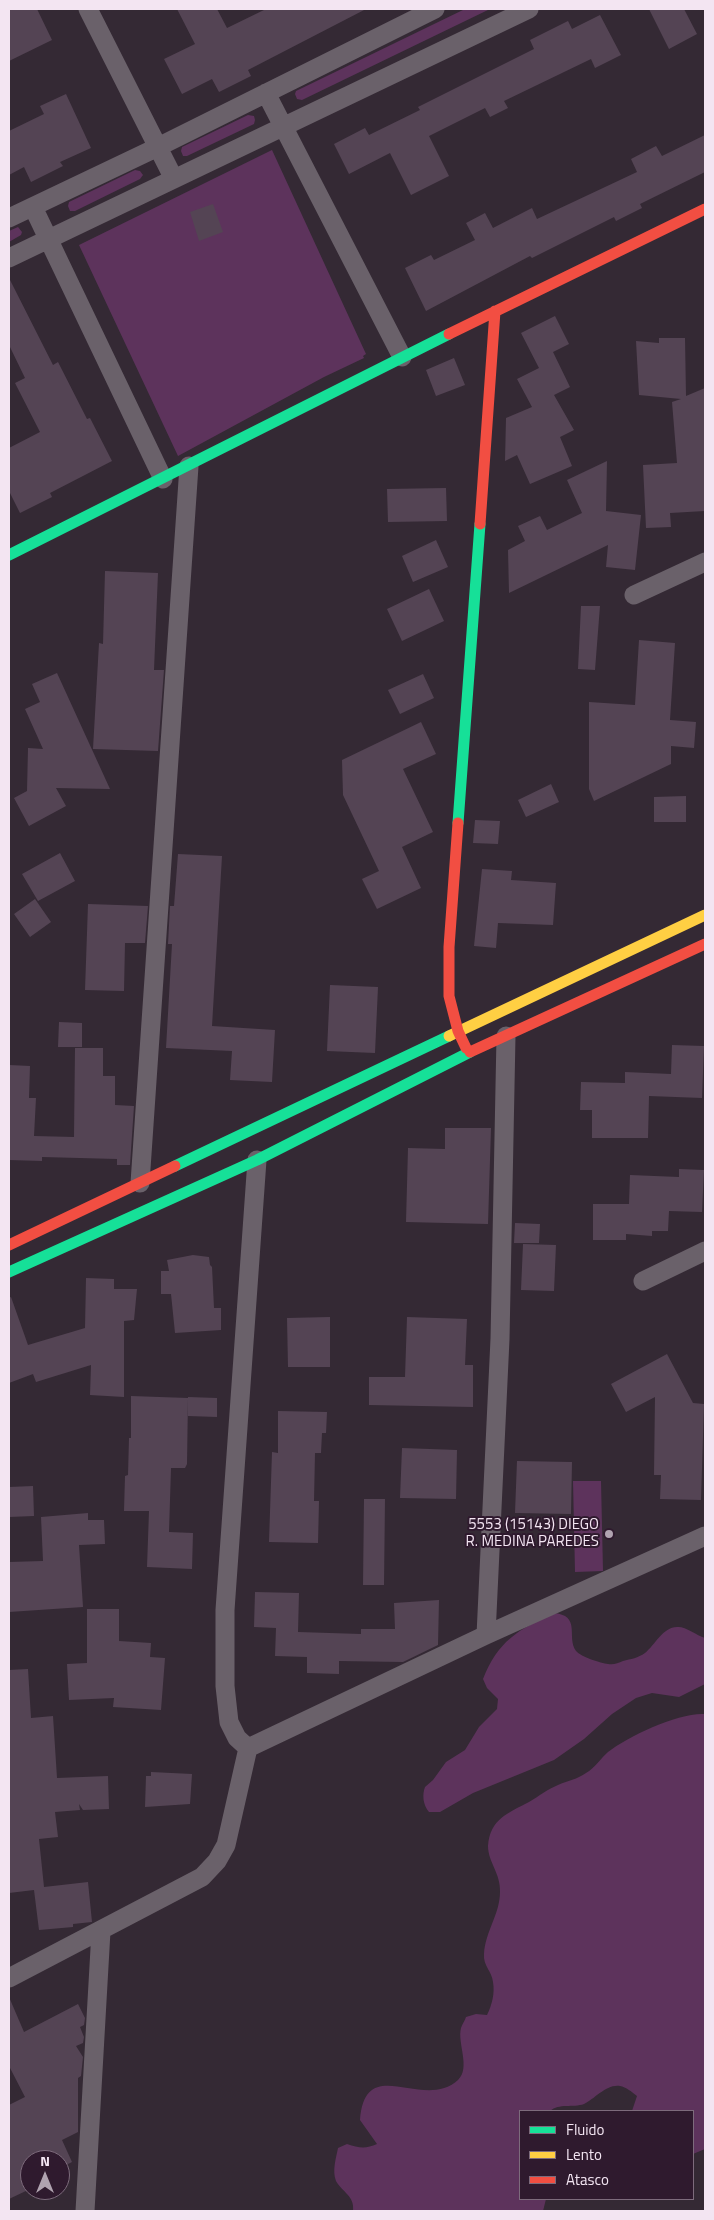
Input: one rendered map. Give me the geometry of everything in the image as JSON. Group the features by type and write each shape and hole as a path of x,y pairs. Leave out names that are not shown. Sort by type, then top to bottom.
{"main road":[{"path":"9,555 189,466 402,357 705,209"},
{"path":"468,1053 458,1031 449,996 449,947 495,311"},
{"path":"9,1245 458,1031 705,916"},
{"path":"9,1272 257,1160 468,1053 705,944"}],"street":[{"path":"88,9 174,179"},
{"path":"9,218 158,147 435,9"},
{"path":"9,258 529,9"},
{"path":"266,93 402,357"},
{"path":"33,207 163,479"},
{"path":"140,1183 189,466"},
{"path":"634,595 705,562"},
{"path":"486,1635 500,1339 506,1036"},
{"path":"248,1748 237,1738 228,1722 225,1686 225,1610 257,1160"},
{"path":"643,1281 705,1251"},
{"path":"248,1748 486,1635 705,1536"},
{"path":"9,1978 202,1877 217,1861 226,1845 248,1748"},
{"path":"85,2211 101,1931"}],"shaded area":[{"path":"465,9 490,9 302,100 297,99 296,91"},
{"path":"248,115 254,116 254,124 187,156 183,156 182,147"},
{"path":"272,150 366,354 363,356 364,358 324,377 178,456 79,245"},
{"path":"135,170 140,171 143,175 140,179 75,211 70,211 69,202"},
{"path":"18,227 22,232 21,235 9,242 9,231"},
{"path":"573,1481 601,1481 603,1571 575,1572"},
{"path":"553,1613 562,1615 570,1622 573,1645 576,1651 586,1657 608,1664 616,1664 642,1655 649,1650 663,1633 672,1628 680,1627 687,1629 705,1638 705,1684 679,1697 652,1693 636,1698 612,1714 584,1739 554,1760 473,1793 440,1812 429,1812 424,1800 425,1787 433,1780 446,1762 465,1750 479,1727 497,1709 498,1699 487,1688 483,1679 495,1655 519,1631"},
{"path":"694,1714 705,1714 705,2149 694,2154 694,2110 632,2110 637,2096 624,2087 615,2086 605,2089 588,2102 580,2105 562,2106 552,2110 519,2110 519,2200 546,2200 543,2211 353,2211 350,2198 336,2181 334,2173 338,2148 347,2144 369,2147 377,2144 360,2120 364,2100 372,2090 384,2086 429,2090 444,2088 458,2080 462,2075 464,2062 460,2034 462,2025 466,2017 476,2014 487,2015 490,2007 494,1986 484,1954 487,1938 498,1908 500,1892 499,1879 490,1857 488,1846 489,1837 496,1823 507,1814 551,1788 583,1775 592,1769 608,1752 628,1739 655,1726"}],"building":[{"path":"9,9 37,9 52,40 9,61"},
{"path":"177,9 217,9 227,28 266,9 366,9 248,70 251,76 219,92 212,79 182,94 164,59 195,44"},
{"path":"649,9 684,9 697,34 669,49"},
{"path":"600,15 621,55 595,68 591,59 504,101 508,108 490,117 485,108 429,136 449,176 411,195 390,153 349,174 334,144 365,128 369,135 420,110 418,107 534,49 530,40 568,21 572,29"},
{"path":"66,94 91,148 60,162 63,166 31,182 24,167 9,175 9,131 44,114 40,106"},
{"path":"705,135 705,172 640,204 642,208 616,221 614,217 532,258 530,256 426,311 405,268 431,255 434,260 475,240 466,223 485,213 493,228 532,208 537,219 637,172 631,159 656,146 662,156"},
{"path":"213,204 223,232 199,241 190,212"},
{"path":"9,278 53,365 58,362 87,419 90,418 112,461 50,493 52,497 20,513 9,491 9,448 40,432 15,383 25,378 9,345"},
{"path":"555,316 569,344 553,352 570,387 554,395 574,430 560,437 572,466 530,484 517,455 505,461 506,418 532,407 517,379 539,368 521,333"},
{"path":"659,338 685,338 686,396 705,388 705,511 670,513 671,527 646,528 643,465 677,463 672,402 681,399 639,395 636,341 659,343"},
{"path":"454,358 465,385 436,396 426,370"},
{"path":"607,461 606,511 641,515 635,570 606,567 608,545 509,593 508,550 525,541 518,526 540,516 547,530 582,513 567,480"},
{"path":"446,488 447,521 388,522 387,489"},
{"path":"436,540 448,567 413,582 402,556"},
{"path":"105,571 158,573 154,670 164,670 158,751 93,749 99,643 103,644"},
{"path":"429,589 444,621 402,641 387,609"},
{"path":"581,606 600,606 595,670 578,669"},
{"path":"639,640 675,643 670,720 696,722 694,748 671,746 671,764 594,801 589,789 589,702 635,705"},
{"path":"57,673 110,789 56,788 66,806 29,826 14,798 27,791 28,748 43,749 25,709 40,702 32,684"},
{"path":"423,674 434,698 400,714 388,690"},
{"path":"421,722 436,754 403,769 433,832 402,847 421,888 377,909 362,879 379,871 343,795 342,760"},
{"path":"551,784 559,802 526,817 518,800"},
{"path":"686,796 686,822 654,822 654,797"},
{"path":"475,820 500,821 498,844 473,843"},
{"path":"60,853 75,881 38,901 22,874"},
{"path":"178,854 222,856 212,1026 275,1030 272,1082 230,1080 232,1051 166,1048 172,944 168,944 170,906 174,906"},
{"path":"482,869 512,871 511,880 556,883 553,925 498,923 496,948 474,946"},
{"path":"35,899 51,922 30,937 14,914"},
{"path":"88,904 148,906 145,943 125,943 124,991 85,990"},
{"path":"330,985 378,987 375,1053 327,1051"},
{"path":"59,1022 82,1023 82,1047 58,1047"},
{"path":"672,1045 704,1046 702,1098 649,1096 648,1138 592,1138 592,1110 580,1110 581,1082 625,1083 625,1072 671,1074"},
{"path":"75,1048 103,1048 103,1076 115,1076 115,1105 134,1106 130,1165 117,1165 117,1159 42,1157 42,1161 9,1160 9,1065 30,1066 29,1098 36,1098 34,1136 74,1137"},
{"path":"445,1128 491,1128 488,1224 406,1222 408,1148 445,1149"},
{"path":"679,1169 704,1170 702,1212 669,1211 668,1231 652,1231 652,1236 626,1234 626,1240 593,1240 593,1204 629,1204 630,1175 679,1177"},
{"path":"515,1223 540,1224 539,1243 514,1243"},
{"path":"523,1244 556,1245 554,1291 521,1290"},
{"path":"193,1255 209,1257 212,1267 214,1308 221,1308 221,1330 175,1333 171,1294 161,1294 161,1271 169,1271 167,1260"},
{"path":"86,1278 114,1279 114,1289 137,1289 134,1320 124,1321 124,1397 90,1395 91,1365 36,1382 33,1374 9,1383 9,1298 11,1297 28,1345 85,1328"},
{"path":"330,1317 330,1367 288,1367 287,1318"},
{"path":"407,1317 467,1319 465,1365 473,1365 473,1407 369,1405 369,1377 405,1377"},
{"path":"667,1354 693,1403 704,1404 701,1500 660,1499 661,1475 654,1475 655,1397 626,1412 611,1384"},
{"path":"131,1396 188,1398 187,1464 185,1468 171,1468 169,1532 193,1533 192,1569 147,1567 149,1511 124,1511 125,1476 128,1475 129,1438 131,1438"},
{"path":"188,1397 217,1398 217,1417 188,1416"},
{"path":"278,1411 327,1412 326,1433 322,1433 321,1453 315,1453 314,1501 319,1501 318,1543 269,1542 272,1452 278,1453"},
{"path":"402,1448 457,1450 456,1499 400,1498"},
{"path":"517,1461 572,1462 571,1514 515,1513"},
{"path":"33,1486 34,1516 9,1517 9,1487"},
{"path":"364,1499 385,1499 384,1585 363,1585"},
{"path":"88,1513 88,1520 104,1520 105,1544 79,1545 83,1607 9,1612 9,1562 43,1561 41,1517"},
{"path":"255,1592 299,1593 298,1632 361,1634 361,1629 395,1629 394,1603 439,1600 438,1645 403,1662 339,1661 339,1674 307,1673 307,1657 275,1656 276,1628 254,1627"},
{"path":"87,1609 119,1609 119,1641 151,1643 150,1657 165,1658 161,1710 113,1707 114,1698 69,1700 67,1664 87,1663"},
{"path":"28,1669 31,1718 53,1716 57,1778 108,1776 109,1809 83,1810 79,1804 80,1810 55,1812 58,1837 39,1839 44,1887 88,1882 92,1922 73,1924 73,1927 39,1930 34,1890 9,1893 9,1670"},
{"path":"151,1772 192,1774 190,1804 145,1807 146,1776 151,1776"},
{"path":"9,1997 24,2032 78,2004 85,2018 84,2025 80,2027 84,2037 83,2043 76,2046 83,2057 81,2076 78,2078 78,2132 62,2140 67,2150 20,2150 20,2194 9,2199 9,2105 25,2097 9,2066"}],"traffic: fast":[{"path":"9,555 449,334"},
{"path":"458,823 480,524"},
{"path":"175,1166 449,1036"},
{"path":"9,1272 257,1160 470,1052"}],"traffic: slow":[{"path":"449,1036 705,915"}],"traffic: jam":[{"path":"449,334 705,209"},
{"path":"480,524 495,311"},
{"path":"458,823 449,947 449,996 458,1031 466,1048"},
{"path":"470,1052 705,944"},
{"path":"9,1245 175,1166"}],"place":[{"name":"5553 (15143) DIEGO R. MEDINA PAREDES","path":"609,1534"}]}
